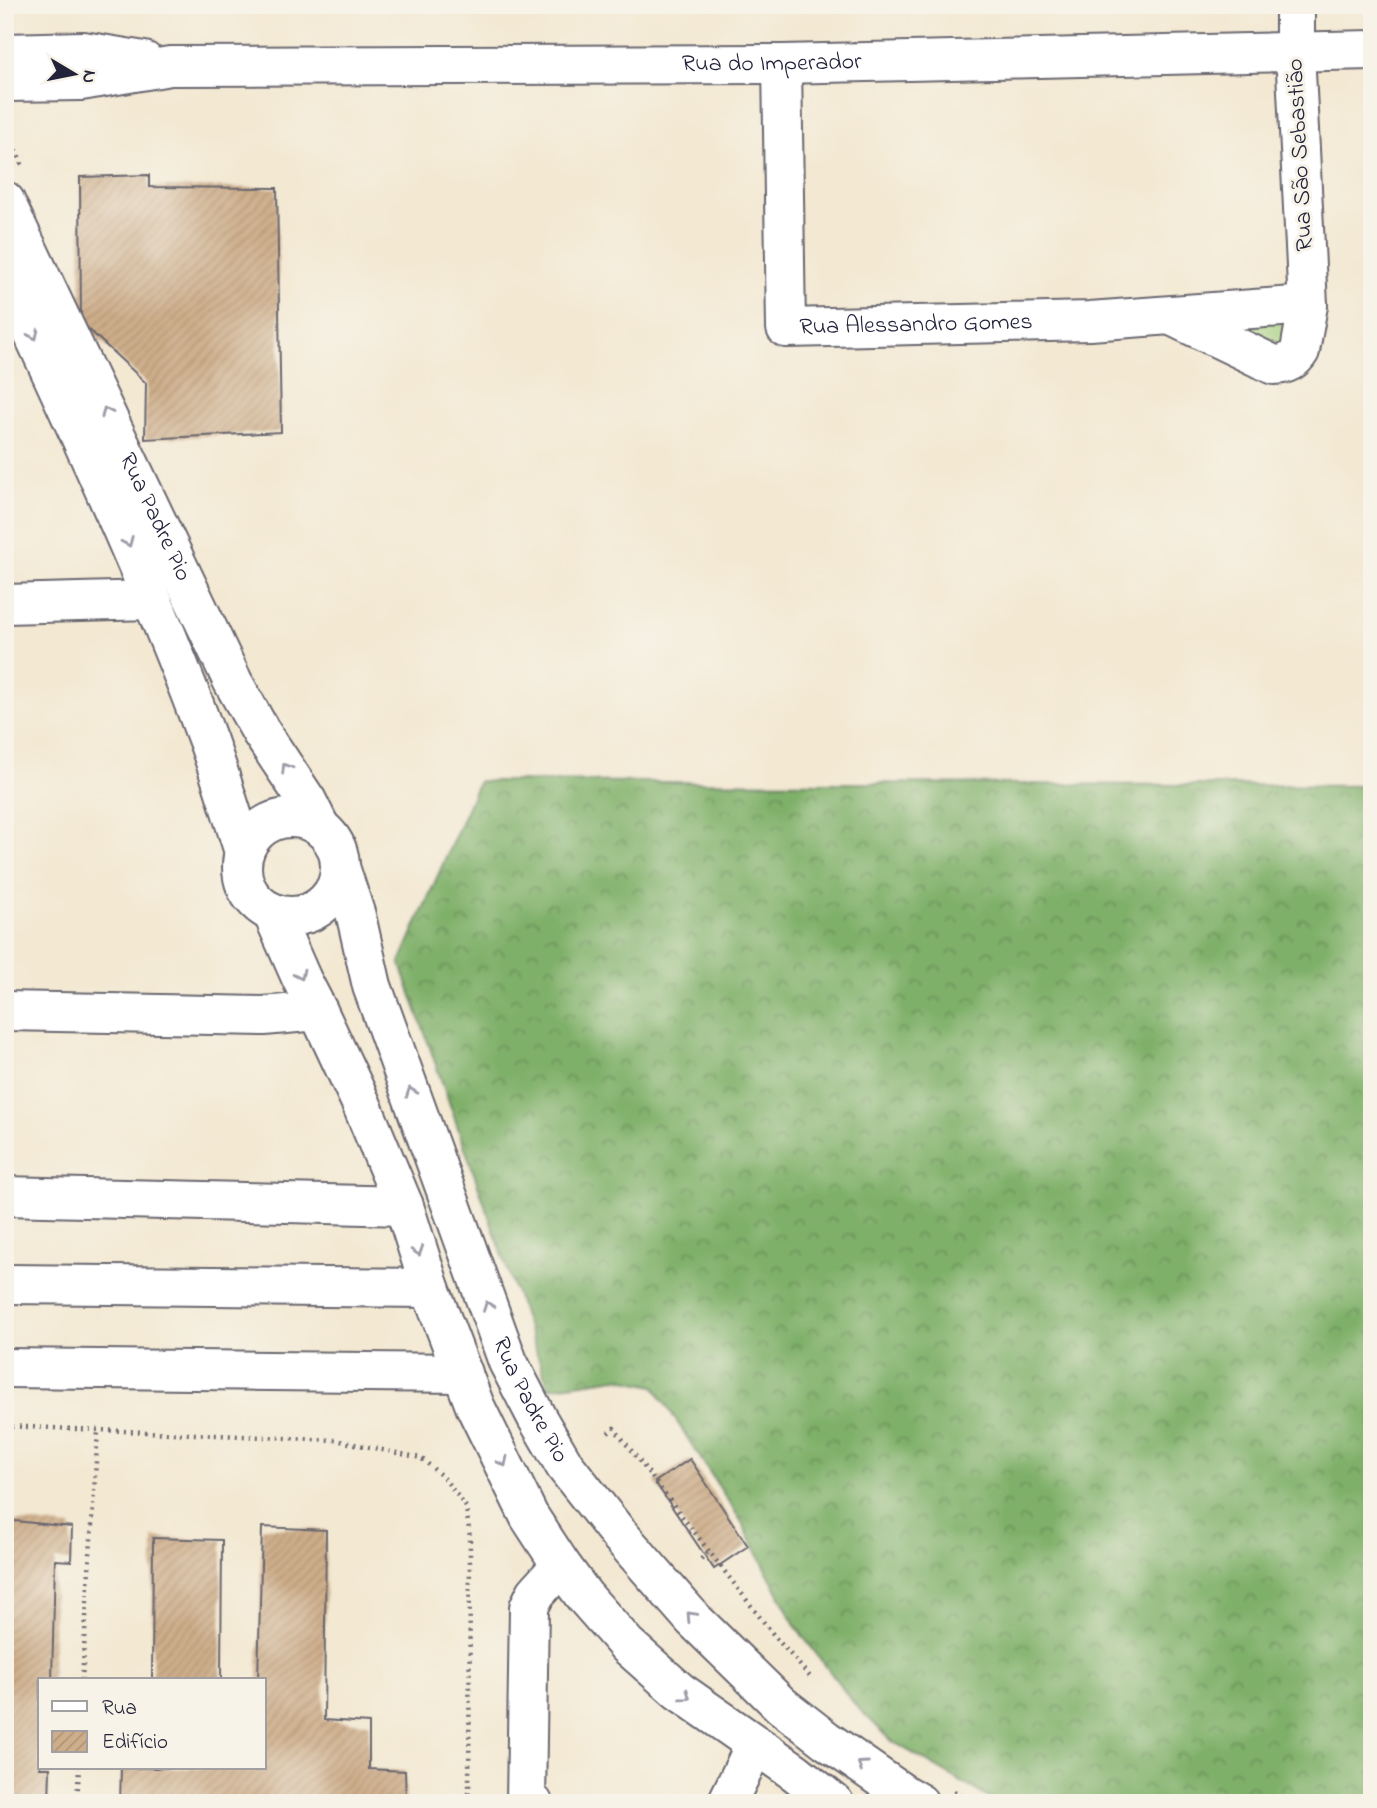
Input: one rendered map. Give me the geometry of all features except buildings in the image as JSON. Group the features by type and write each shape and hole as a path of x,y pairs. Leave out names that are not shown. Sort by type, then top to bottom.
{"street":[{"name":"Rua São Sebastião","path":"1170,315 1275,365 1284,365 1300,351 1308,306 1295,5"},
{"name":"Rua do Imperador","path":"170,66 782,64 1372,50"},
{"path":"5,52 83,51 170,66"},
{"name":"Rua Alessandro Gomes","path":"782,64 786,328 1090,321 1308,306"},
{"path":"5,82 81,81 170,66"},
{"name":"Rua Padre Pio","path":"15,186 233,682 261,732 307,801 320,827"},
{"name":"Rua Padre Pio","path":"5,272 114,509 152,600 208,740 244,852"},
{"path":"5,604 152,600"},
{"path":"290,817 306,820 320,827 331,838 338,852 340,867 337,883 330,897 318,908 304,915 288,916 261,906 246,888 243,876 244,852 250,838 261,827 290,817"},
{"name":"Rua Padre Pio","path":"340,867 356,916 372,986 508,1362 565,1465 617,1532 693,1619 781,1705 905,1795 936,1796"},
{"name":"Rua Padre Pio","path":"272,912 361,1103 404,1206 430,1288 475,1406 529,1516 584,1596 627,1646 679,1691 795,1772 834,1803"},
{"path":"5,1011 264,1016 318,1011"},
{"path":"5,1196 404,1206"},
{"path":"5,1284 430,1288"},
{"path":"5,1368 463,1373"},
{"path":"533,1803 526,1802 528,1608 536,1593 561,1565"},
{"path":"727,1803 755,1745"}],"path":[{"path":"5,124 15,186"},
{"path":"5,1426 335,1440 421,1458 444,1478 466,1507 470,1537 468,1803"},
{"path":"608,1433 614,1429 776,1638 820,1688"},
{"path":"82,1678 98,1430"},
{"path":"701,1559 709,1551"},
{"path":"77,1803 79,1770"},
{"path":"936,1796 975,1803"}],"green space":[{"path":"1288,317 1285,355 1225,332"},
{"path":"479,781 1372,786 1372,1803 1002,1803 989,1798 892,1741 856,1706 796,1627 741,1521 654,1386 616,1378 549,1388 400,962"}]}
